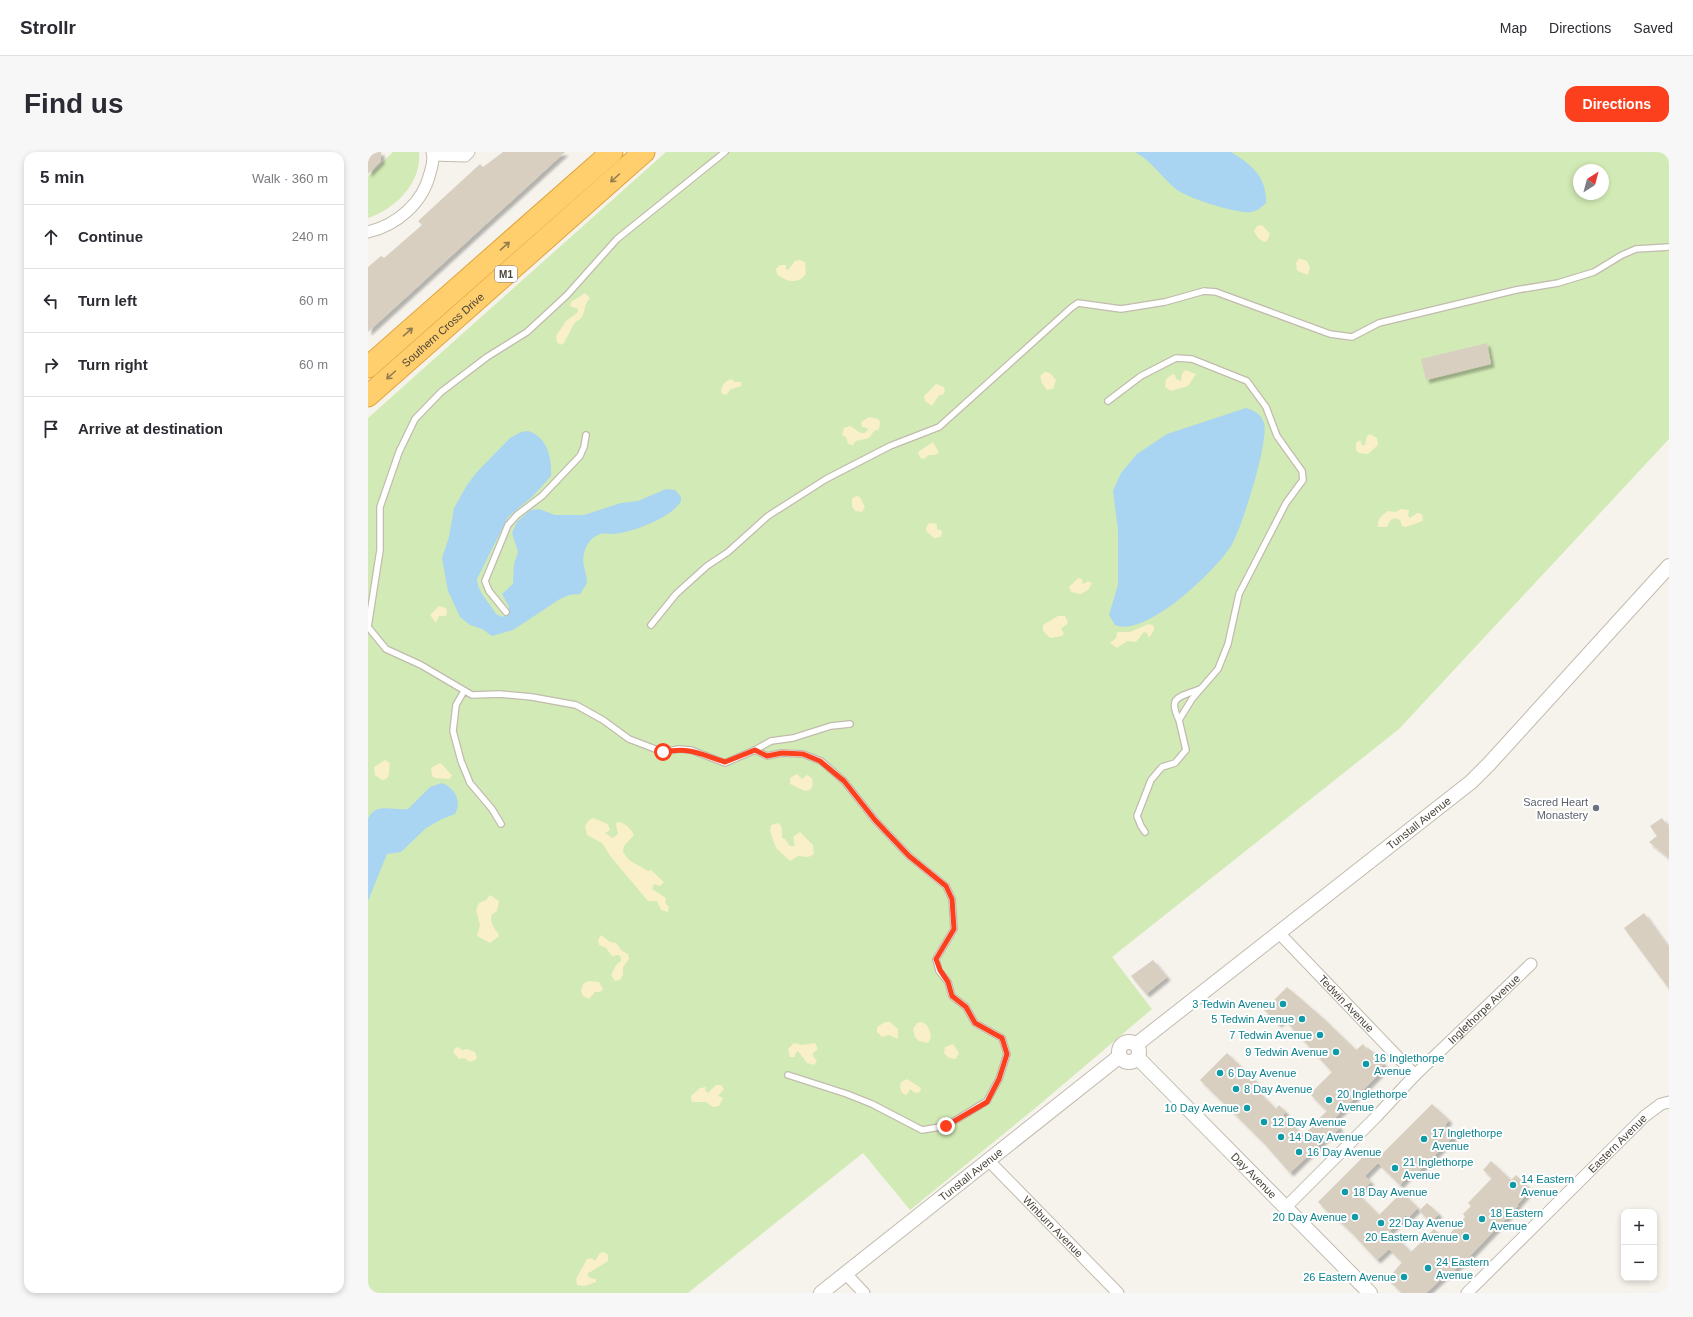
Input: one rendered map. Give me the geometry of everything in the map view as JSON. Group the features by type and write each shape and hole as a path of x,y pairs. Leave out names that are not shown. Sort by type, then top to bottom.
{"highway":[{"name":"Southern Cross Drive","path":"368,367 612,152"},
{"name":"Southern Cross Drive","path":"368,396 644,152"}],"street":[{"path":"368,232 392,223 405,214 413,205 428,182 433,154 465,156 469,152"},
{"name":"Tunstall Avenue","path":"821,1293 1120,1056 1129,1062 1137,1051 1278,932 1471,782 1669,566"},
{"name":"Tedwin Avenue","path":"1278,932 1415,1075"},
{"name":"Inglethorpe Avenue","path":"1286,1207 1376,1117 1415,1075 1531,964"},
{"name":"Day Avenue","path":"1137,1051 1370,1293"},
{"name":"Eastern Avenue","path":"1467,1293 1645,1116 1661,1104 1669,1102"},
{"name":"Winburn Avenue","path":"988,1160 1118,1293"},
{"path":"846,1274 864,1293"}],"lane":[{"path":"725,152 617,239 567,295 527,332 487,357 441,392 415,419 399,452 380,507 380,550 368,627 386,649 421,665 472,695 508,695 576,705 603,720 629,739 663,752 679,749 691,750 725,762 755,750 772,741 793,738 831,726 850,724"},
{"path":"651,625 676,594 707,566 728,552 768,516 826,478 890,446 939,427 1070,308 1078,303 1121,309 1165,302 1204,291 1216,292 1330,334 1352,337 1379,323 1516,290 1558,283 1594,272 1636,249 1669,247"},
{"path":"1108,401 1141,376 1176,358 1192,359 1247,382 1266,407 1277,436 1302,471 1303,480 1286,502 1239,594 1228,644 1218,669 1200,689 1180,720"},
{"path":"506,612 489,591 485,581 504,533 513,519 542,496 580,456 584,447 586,435"},
{"path":"1145,832 1137,816 1151,780 1162,767 1175,763 1186,750 1180,720 1174,709 1174,703 1177,698 1200,689"},
{"path":"464,691 456,705 453,731 460,761 470,783 492,809 501,824"},
{"path":"755,750 767,756 782,753 803,754 820,761 844,781 875,820 909,856 946,886 952,899 954,929 936,959 940,970 948,982 952,996 966,1007 975,1023 1002,1038 1007,1054 999,1079 987,1102 946,1126 922,1130 872,1104 788,1075"}],"green space":[{"path":"393,152 419,152 419,163 416,174 405,193 397,201 378,214 368,218 368,176"},
{"path":"666,152 1669,152 1669,439 1399,729 1112,957 1152,1009 1033,1110 910,1210 863,1153 688,1293 368,1293 368,418"}],"sand":[{"path":"1262,225 1270,234 1267,241 1264,242 1258,238 1254,231 1257,226"},
{"path":"1299,258 1307,261 1310,268 1308,275 1297,271 1296,263"},
{"path":"800,260 805,262 806,273 800,279 792,281 784,279 777,274 776,269 780,265 786,265 786,269 788,270 795,261"},
{"path":"585,293 590,298 587,302 582,318 575,322 564,343 560,345 557,342 556,336 566,321 578,312 578,309 570,306 571,302"},
{"path":"1185,370 1196,374 1188,386 1171,391 1165,387 1166,379 1173,374 1175,375 1176,379 1181,381 1182,374"},
{"path":"1045,372 1050,373 1056,380 1053,389 1047,390 1042,383 1040,376"},
{"path":"731,379 735,382 741,382 742,386 731,389 724,395 721,392 722,388 725,382"},
{"path":"936,384 944,387 945,392 942,395 939,395 932,406 925,401 924,396"},
{"path":"869,417 878,419 880,422 879,429 874,431 869,438 856,441 853,445 848,444 846,437 842,435 844,428 850,426 861,433 864,433 868,430 867,428 862,427 861,422"},
{"path":"1370,434 1377,438 1378,445 1368,454 1359,453 1356,450 1356,443 1360,440 1362,445 1365,445 1367,436"},
{"path":"933,442 939,453 929,455 924,459 920,458 918,452"},
{"path":"856,496 860,497 865,507 862,512 855,511 852,506 852,499"},
{"path":"1401,509 1409,510 1408,516 1410,518 1417,513 1422,514 1423,521 1405,527 1402,526 1400,520 1394,518 1390,521 1387,527 1378,527 1379,520 1383,514 1388,511 1396,512"},
{"path":"929,523 937,524 937,529 942,531 941,537 934,538 927,532 926,528"},
{"path":"1078,578 1082,579 1083,584 1088,581 1092,583 1088,590 1081,594 1071,592 1069,587"},
{"path":"439,606 446,608 447,612 446,616 439,616 436,623 430,615"},
{"path":"1058,616 1065,616 1068,622 1061,629 1064,633 1062,636 1050,638 1043,631 1043,625"},
{"path":"1149,624 1154,626 1154,630 1149,638 1147,633 1144,632 1136,642 1127,641 1117,648 1110,643 1116,638 1117,632 1130,632"},
{"path":"385,760 390,763 389,774 387,778 382,780 375,775 374,767"},
{"path":"440,763 452,775 450,779 435,778 432,776 431,768"},
{"path":"797,774 802,779 807,775 812,778 813,785 810,790 805,791 790,784 790,778"},
{"path":"593,818 608,824 610,830 605,833 613,838 618,834 616,825 617,822 627,826 631,830 634,835 624,846 623,852 629,860 648,871 651,870 664,882 660,886 654,884 652,889 666,898 665,903 669,907 668,912 661,910 657,901 648,901 611,857 602,843 587,835 585,826 589,820"},
{"path":"779,823 782,828 782,838 785,839 790,846 795,846 793,837 800,832 813,845 814,854 808,857 798,856 790,861 776,848 770,831 771,825"},
{"path":"490,895 499,901 497,911 492,914 491,919 499,936 490,943 477,936 480,925 476,910 479,903 486,900"},
{"path":"601,935 610,942 616,943 622,951 628,954 629,959 623,967 623,975 620,980 615,981 611,975 616,965 621,961 621,958 619,955 612,956 606,948 599,945 598,940"},
{"path":"588,981 599,982 603,989 600,992 595,992 589,999 583,996 581,991 583,984"},
{"path":"885,1022 890,1022 898,1029 898,1039 889,1035 882,1037 877,1032 877,1027"},
{"path":"921,1022 926,1024 930,1030 931,1038 928,1043 919,1041 915,1037 913,1029 917,1023"},
{"path":"794,1043 802,1045 815,1043 818,1049 813,1053 813,1056 817,1061 814,1065 807,1063 798,1051 795,1054 795,1057 790,1057 788,1049"},
{"path":"953,1044 959,1053 956,1059 949,1058 944,1053 945,1047"},
{"path":"458,1047 462,1050 467,1049 475,1052 477,1059 470,1062 464,1058 459,1059 453,1052 455,1048"},
{"path":"907,1079 921,1088 920,1092 915,1093 910,1089 907,1095 903,1094 900,1089 900,1084"},
{"path":"716,1085 721,1085 724,1089 718,1096 723,1098 719,1106 713,1107 706,1102 692,1102 691,1096 700,1088 706,1087 705,1090 708,1093"},
{"path":"604,1252 608,1255 608,1261 587,1274 590,1278 596,1279 596,1282 585,1286 577,1285 576,1279 587,1259 592,1258 595,1261 600,1253"}],"water":[{"path":"1135,152 1231,152 1252,167 1257,173 1264,186 1266,203 1255,211 1244,212 1213,205 1191,197 1177,190 1147,160"},
{"path":"1246,408 1260,415 1264,423 1264,433 1259,466 1254,485 1242,522 1231,546 1210,571 1179,600 1144,622 1128,626 1115,625 1109,615 1118,585 1118,530 1113,491 1121,473 1137,454 1167,434"},
{"path":"528,431 540,438 544,443 549,455 551,476 533,496 508,517 477,579 481,593 496,614 503,617 508,612 509,607 502,594 513,584 514,564 518,552 512,533 517,522 530,510 539,509 555,515 584,515 621,503 638,501 666,489 675,490 681,497 681,501 669,513 651,523 622,533 602,534 594,537 588,543 583,557 587,583 580,594 569,595 560,599 513,630 492,636 482,629 470,625 460,617 448,591 442,558 449,537 454,508 467,485 477,472 510,438 521,432"},
{"path":"442,783 447,785 456,796 458,804 455,814 426,828 401,852 387,854 368,901 368,819 371,814 385,808 408,809 430,787"}],"building":[{"path":"368,152 381,152 381,161 368,174"},
{"path":"503,152 565,152 368,332 368,267 381,256 384,258 422,225 418,221 480,164 483,167"},
{"path":"1487,343 1491,364 1426,380 1421,359"},
{"path":"1662,818 1669,828 1669,858 1649,842 1657,836 1650,826"},
{"path":"1644,913 1669,948 1669,989 1624,928"},
{"path":"1153,960 1167,977 1146,994 1131,976"},
{"path":"1287,987 1323,1018 1356,1050 1363,1044 1384,1064 1380,1068 1383,1070 1333,1120 1340,1128 1331,1136 1330,1134 1290,1173 1263,1142 1200,1080 1227,1053 1257,1082 1253,1086 1276,1109 1279,1105 1286,1112 1283,1115 1303,1135 1318,1122 1316,1121 1327,1111 1310,1094 1332,1072 1284,1019 1278,1024 1264,1010"},
{"path":"1432,1104 1449,1120 1445,1125 1454,1136 1416,1174 1413,1171 1400,1185 1378,1163 1365,1176 1371,1182 1358,1194 1379,1215 1402,1192 1418,1208 1408,1218 1406,1215 1390,1231 1411,1252 1434,1229 1445,1239 1465,1217 1463,1214 1471,1206 1468,1203 1492,1178 1483,1170 1491,1161 1511,1180 1516,1175 1531,1189 1517,1205 1518,1206 1453,1272 1451,1270 1426,1293 1402,1293 1388,1279 1402,1262 1389,1249 1377,1260 1350,1231 1318,1202 1372,1148 1380,1156"},
{"path":"1427,1203 1439,1214 1431,1222 1419,1211"}],"place":[{"name":"Sacred Heart Monastery","path":"1596,808"},
{"name":"3 Tedwin Aveneu","path":"1283,1004"},
{"name":"5 Tedwin Avenue","path":"1302,1019"},
{"name":"7 Tedwin Avenue","path":"1320,1035"},
{"name":"9 Tedwin Avenue","path":"1336,1052"},
{"name":"16 Inglethorpe Avenue","path":"1366,1064"},
{"name":"6 Day Avenue","path":"1220,1073"},
{"name":"8 Day Avenue","path":"1236,1089"},
{"name":"20 Inglethorpe Avenue","path":"1329,1100"},
{"name":"10 Day Avenue","path":"1247,1108"},
{"name":"12 Day Avenue","path":"1264,1122"},
{"name":"14 Day Avenue","path":"1281,1137"},
{"name":"17 Inglethorpe Avenue","path":"1424,1139"},
{"name":"16 Day Avenue","path":"1299,1152"},
{"name":"21 Inglethorpe Avenue","path":"1395,1168"},
{"name":"14 Eastern Avenue","path":"1513,1185"},
{"name":"18 Day Avenue","path":"1345,1192"},
{"name":"20 Day Avenue","path":"1355,1217"},
{"name":"18 Eastern Avenue","path":"1482,1219"},
{"name":"22 Day Avenue","path":"1381,1223"},
{"name":"20 Eastern Avenue","path":"1466,1237"},
{"name":"24 Eastern Avenue","path":"1428,1268"},
{"name":"26 Eastern Avenue","path":"1404,1277"}],"route":[{"path":"663,752 679,749 691,750 725,762 755,750 767,756 782,753 803,754 820,761 844,781 875,820 909,856 946,886 952,899 954,929 936,959 940,970 948,982 952,996 966,1007 975,1023 1002,1038 1007,1054 999,1079 987,1102 946,1126"}]}
